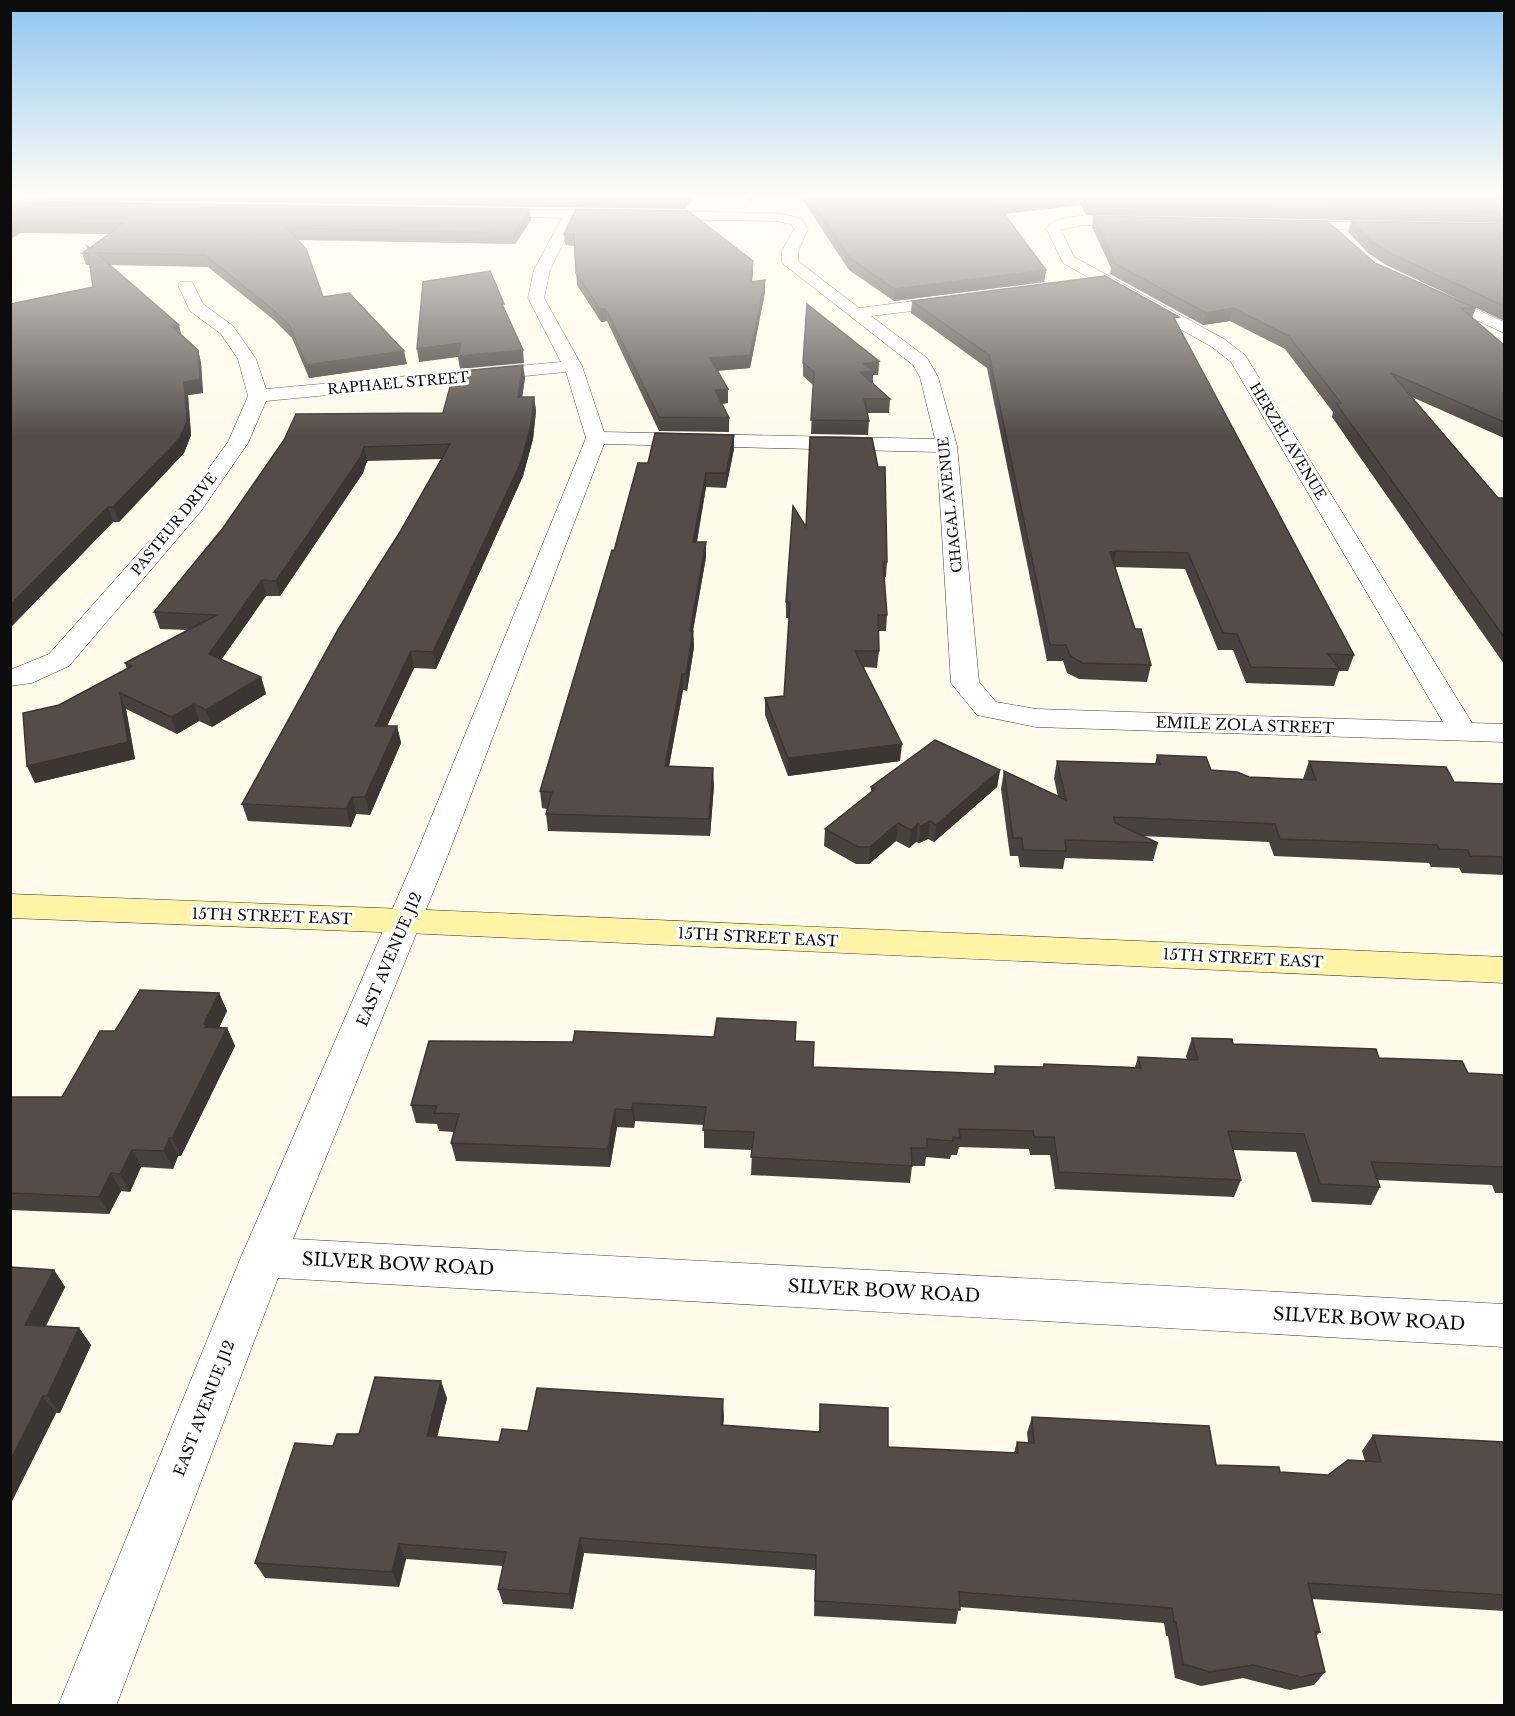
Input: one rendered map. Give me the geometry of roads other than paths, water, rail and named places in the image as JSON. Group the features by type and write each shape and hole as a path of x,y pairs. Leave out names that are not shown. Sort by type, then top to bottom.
{"street":[{"path":"541,276 536,298 573,366 596,438 947,446"},
{"name":"CHAGAL AVENUE","path":"808,276 920,362 929,376 947,446 965,683 987,710"},
{"name":"HERZEL AVENUE","path":"1096,276 1218,344 1238,359 1463,732"},
{"path":"1081,284 1105,281"},
{"path":"186,285 196,308 227,330 247,359 258,396"},
{"path":"1420,289 1504,328"},
{"path":"858,313 975,298"},
{"name":"RAPHAEL STREET","path":"258,396 573,366"},
{"name":"PASTEUR DRIVE","path":"16,678 59,660 193,506 238,443 258,396"},
{"name":"EAST AVENUE J12","path":"87,1706 263,1257 405,921 596,438"},
{"name":"EMILE ZOLA STREET","path":"987,710 1036,718 1504,733"},
{"name":"15TH STREET EAST","path":"10,906 405,921 1504,970"},
{"name":"SILVER BOW ROAD","path":"263,1257 1504,1326"}]}
